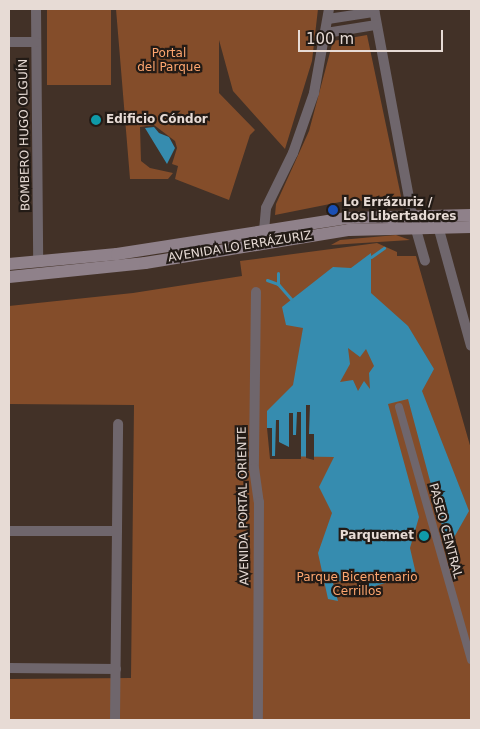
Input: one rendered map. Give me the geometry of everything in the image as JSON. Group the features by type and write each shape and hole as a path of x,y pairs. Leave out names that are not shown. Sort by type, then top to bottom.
{"main road":[{"name":"AVENIDA LO ERRÁZURIZ","path":"9,277 145,263 413,220 471,214"},
{"name":"AVENIDA LO ERRÁZURIZ","path":"9,264 117,254 340,219 413,220 438,226 471,227"}],"street":[{"name":"BOMBERO HUGO OLGUÍN","path":"36,9 38,262"},
{"path":"264,231 269,201 293,153 308,113 326,33 328,14 374,11 413,220 425,261"},
{"path":"326,33 376,25"},
{"path":"9,42 36,42"},
{"path":"438,226 471,346"},
{"name":"AVENIDA PORTAL ORIENTE","path":"256,292 254,468 258,502 258,720"},
{"name":"PASEO CENTRAL","path":"399,407 471,660"},
{"path":"115,720 118,424"},
{"path":"9,531 117,531"},
{"path":"9,668 116,669"}],"green space":[{"path":"47,9 111,9 111,85 47,85"},
{"name":"Portal del Parque","path":"116,9 318,9 312,61 285,149 233,91 219,40 219,93 255,130 250,135 229,200 175,179 178,166 172,164 177,148 175,141 154,125 140,127 141,161 150,168 173,173 168,179 130,179"},
{"path":"367,35 402,201 345,201 275,215 276,204 309,131 333,41"},
{"path":"396,235 410,240 331,245 340,240"},
{"name":"Parque Bicentenario Cerrillos","path":"377,243 397,252 397,256 416,256 471,449 471,720 9,720 9,679 131,678 134,405 9,404 9,306 133,293 242,276 240,261"}],"water":[{"path":"154,127 159,133 169,137 175,148 167,164 145,128"},
{"path":"371,253 371,293 408,326 434,369 422,391 469,511 448,548 408,399 388,404 419,517 410,548 416,574 365,589 361,575 333,583 338,601 328,599 318,553 332,513 319,487 334,457 272,456 272,428 267,428 267,411 293,385 303,328 286,325 282,307 333,267 351,268","holes":["348,348 360,357 366,349 374,366 369,373 370,389 364,381 358,391 353,380 340,382 350,364"]}],"pier":[{"path":"306,405 310,405 309,434 314,434 314,460 306,458"},
{"path":"297,412 301,412 301,459 270,459 267,428 272,428 272,456 275,456 276,420 279,420 279,442 289,447 289,413 293,413 293,435 296,435"}],"waterway":[{"path":"371,257 384,248"},
{"path":"278,273 278,284"},
{"path":"267,280 278,284 291,299"}],"place":[{"name":"Edificio Cóndor","path":"96,120"},
{"name":"Lo Errázuriz / Los Libertadores","path":"333,210"},
{"name":"Parquemet","path":"424,536"}]}
